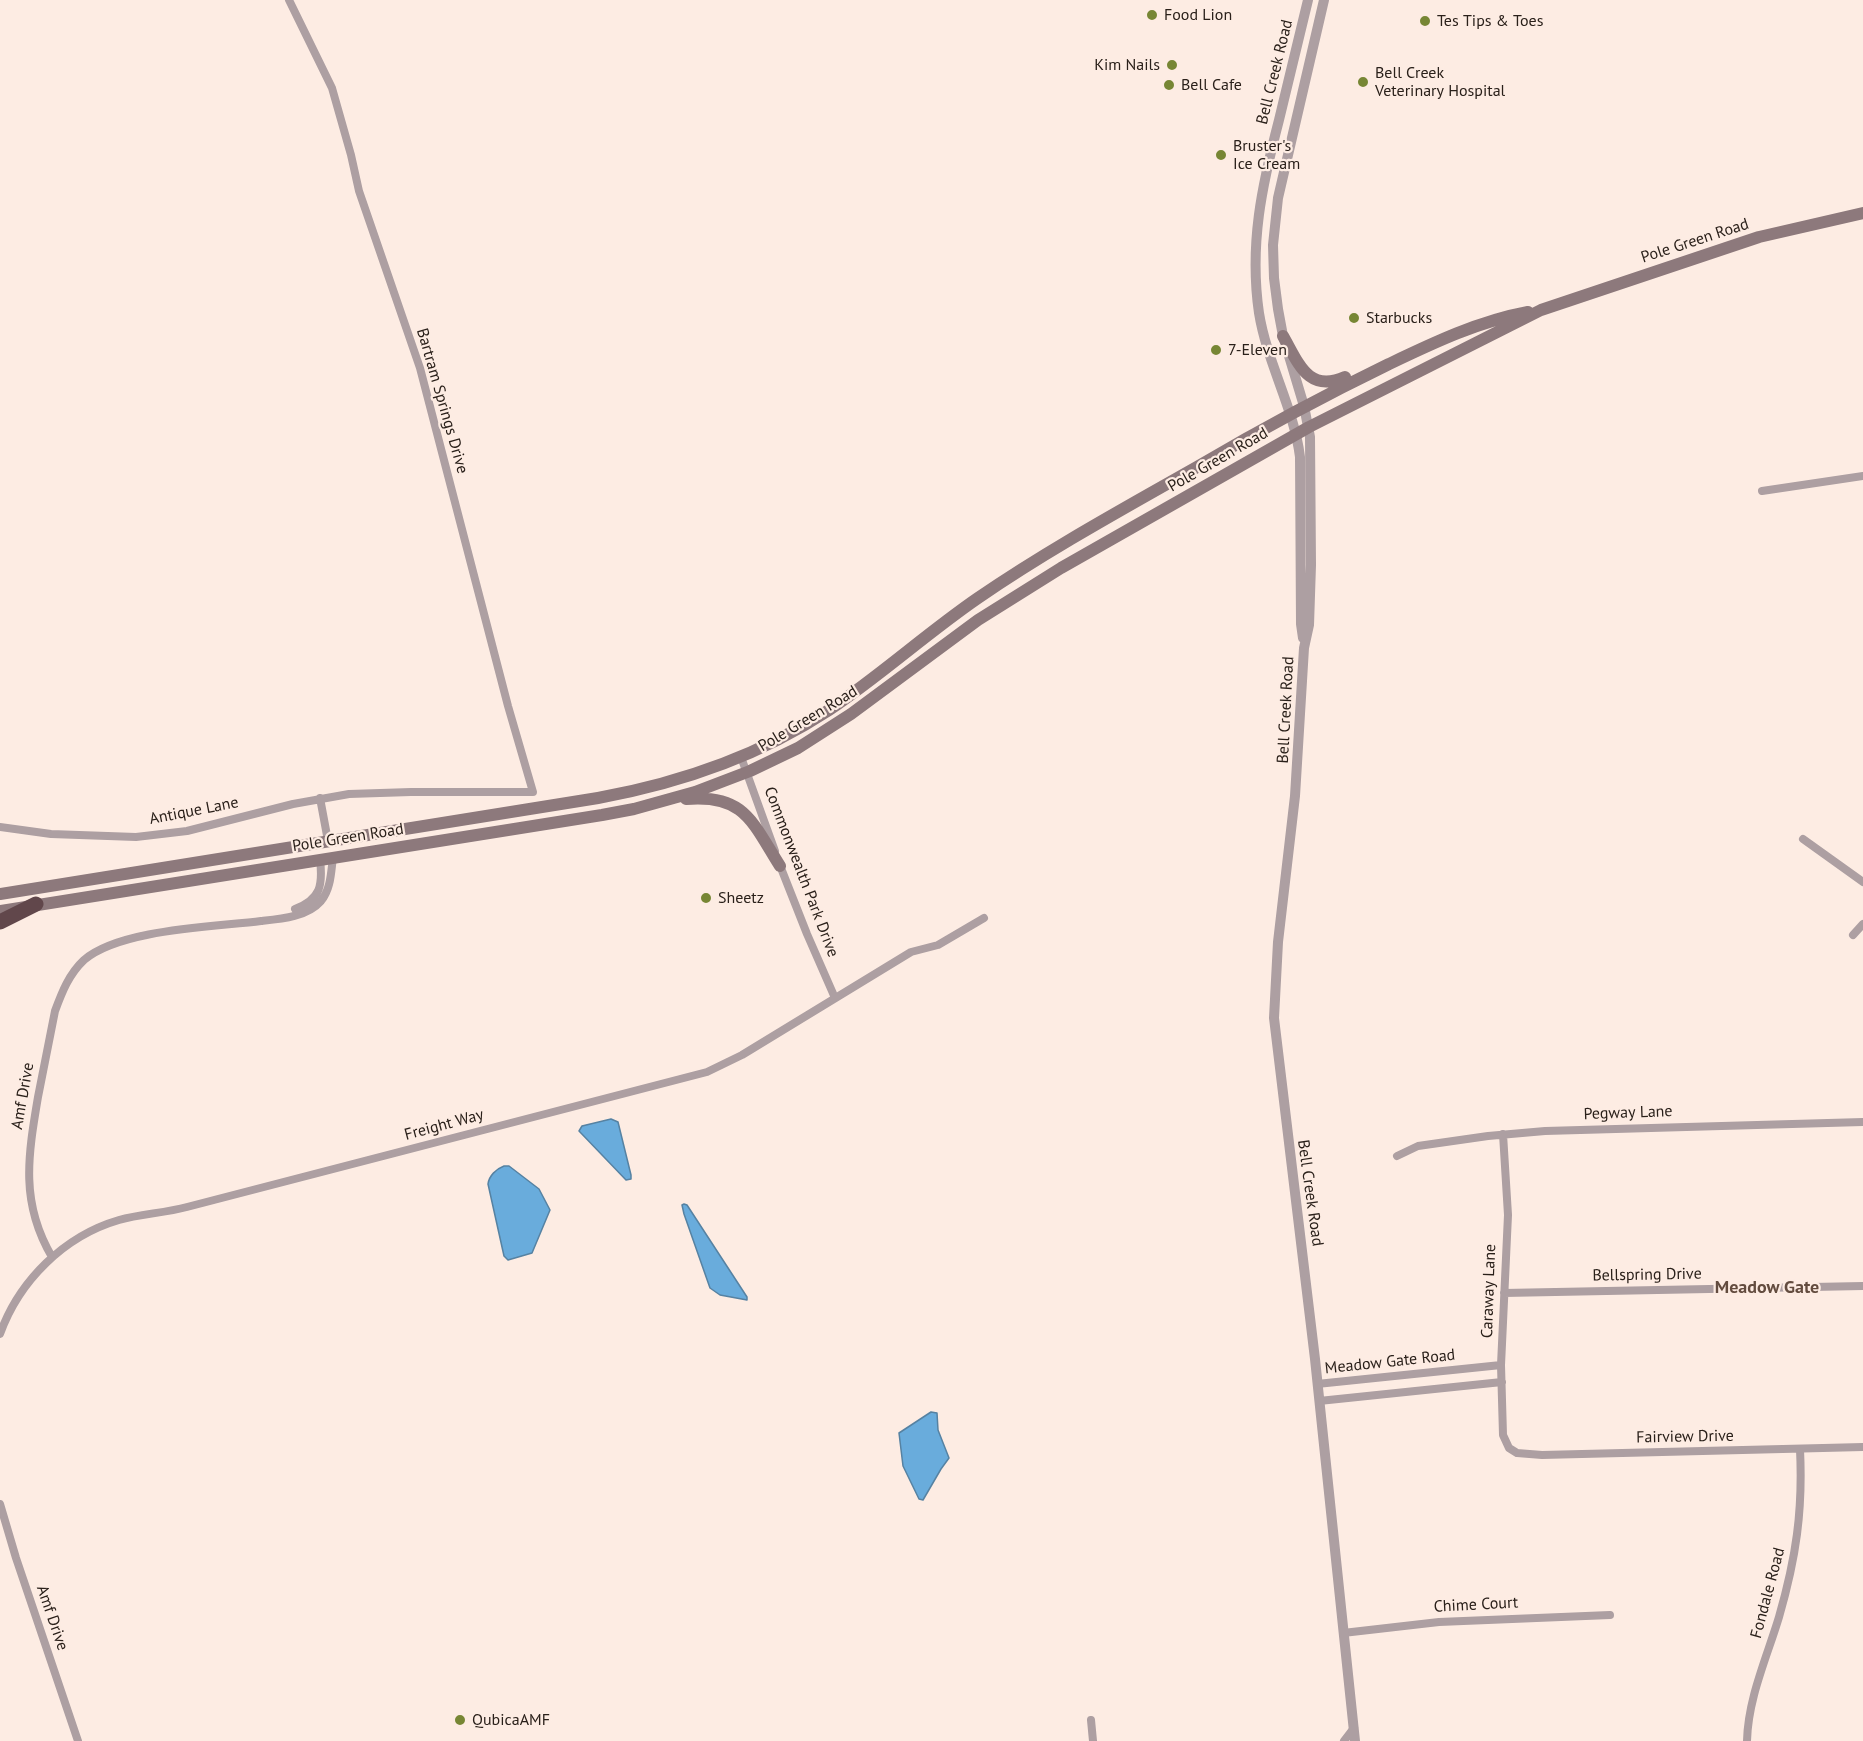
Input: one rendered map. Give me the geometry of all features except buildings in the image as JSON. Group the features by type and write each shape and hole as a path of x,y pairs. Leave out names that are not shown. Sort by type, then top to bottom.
{"highway":[{"path":"0,922 36,904"}],"main road":[{"name":"Pole Green Road","path":"0,911 602,815 664,801 747,772 798,748 836,725 962,631 1017,594 1310,427 1541,310 1759,237 1863,213"},
{"name":"Pole Green Road","path":"0,894 630,793 685,778 741,757 788,735 828,710 968,605 1041,557 1305,406 1436,342 1506,316 1541,310"},
{"path":"1283,336 1306,374 1325,382 1343,378 1389,356 1436,342"},
{"path":"664,801 708,798 733,804 752,820 780,866"},
{"path":"314,860 328,841 338,847 384,841 410,845"}],"street":[{"name":"Bartram Springs Drive","path":"289,0 332,88 359,191 422,374 508,706 533,792"},
{"name":"Bell Creek Road","path":"1304,648 1301,624 1301,472 1296,435 1272,364 1260,315 1256,239 1263,182 1308,0"},
{"name":"Bell Creek Road","path":"1324,0 1276,214 1273,245 1274,278 1283,336 1310,427 1311,565 1309,625 1304,648 1295,796 1278,942 1273,1012 1319,1401 1355,1741"},
{"path":"1762,491 1863,476"},
{"name":"Commonwealth Park Drive","path":"741,757 780,866 836,998"},
{"name":"Antique Lane","path":"0,827 51,834 136,837 187,831 320,798 369,792 533,792"},
{"path":"320,798 328,841"},
{"path":"1803,839 1863,882"},
{"name":"Amf Drive","path":"52,1257 33,1215 28,1165 50,1035 61,993 75,970 95,952 124,940 186,929 270,920 307,910 324,896 329,884 333,857"},
{"name":"Amf Drive","path":"186,929 198,925 278,914 303,906 314,898 320,889 322,876 314,860"},
{"name":"Freight Way","path":"52,1257 92,1231 118,1220 179,1209 706,1071 742,1055 911,951 938,945 984,918"},
{"path":"1853,935 1863,924"},
{"name":"Pegway Lane","path":"1397,1156 1418,1146 1503,1134 1611,1128 1863,1122"},
{"name":"Caraway Lane","path":"1503,1134 1508,1215 1501,1365 1503,1435 1509,1448"},
{"path":"0,1334 14,1303 52,1257"},
{"name":"Bellspring Drive","path":"1504,1293 1863,1286"},
{"name":"Meadow Gate Road","path":"1317,1384 1501,1365"},
{"name":"Meadow Gate Road","path":"1319,1401 1502,1382"},
{"name":"Fairview Drive","path":"1509,1448 1517,1453 1542,1455 1863,1448"},
{"name":"Fondale Road","path":"1748,1741 1749,1718 1756,1688 1794,1563 1800,1512 1800,1449"},
{"name":"Amf Drive","path":"0,1504 78,1741"},
{"name":"Chime Court","path":"1343,1633 1449,1621 1610,1615"},
{"path":"1091,1720 1093,1741"},
{"path":"1344,1741 1354,1728"}],"water":[{"path":"611,1119 618,1122 631,1179 626,1180 579,1131 582,1126"},
{"path":"504,1166 509,1166 539,1189 550,1210 532,1253 508,1260 504,1256 488,1184 493,1173"},
{"path":"682,1205 687,1205 747,1300 720,1295 710,1288 684,1214"},
{"path":"931,1412 937,1413 938,1430 949,1458 923,1500 919,1499 903,1466 899,1433"}],"place":[{"name":"Food Lion","path":"1152,15"},
{"name":"Tes Tips & Toes","path":"1425,21"},
{"name":"Kim Nails","path":"1172,65"},
{"name":"Bell Creek Veterinary Hospital","path":"1363,82"},
{"name":"Bell Cafe","path":"1169,85"},
{"name":"Bruster's Ice Cream","path":"1221,155"},
{"name":"Starbucks","path":"1354,318"},
{"name":"7-Eleven","path":"1216,350"},
{"name":"Sheetz","path":"706,898"},
{"name":"QubicaAMF","path":"460,1720"}],"district":[{"name":"Meadow Gate","path":"1767,1288"}]}
